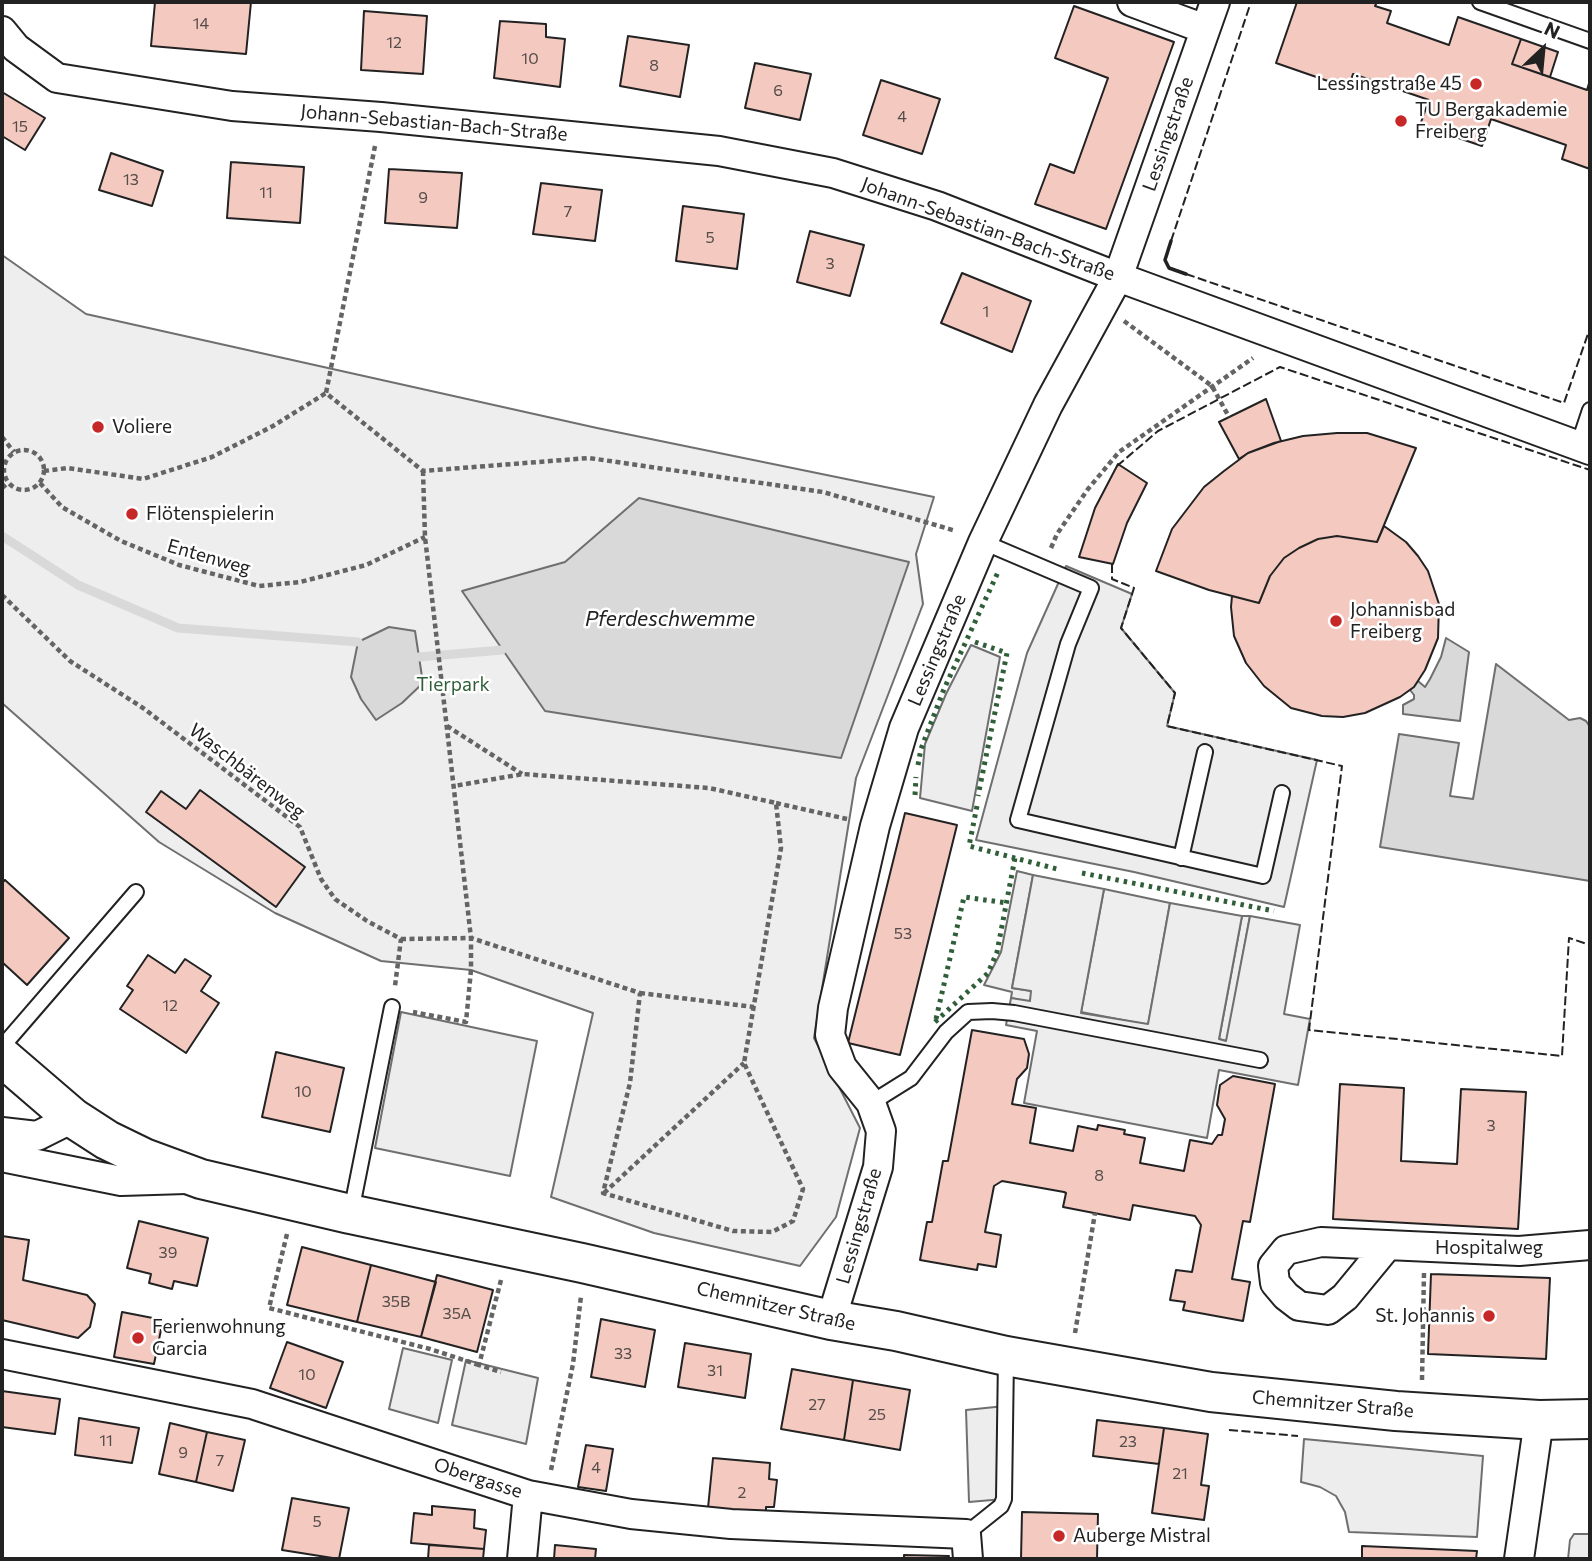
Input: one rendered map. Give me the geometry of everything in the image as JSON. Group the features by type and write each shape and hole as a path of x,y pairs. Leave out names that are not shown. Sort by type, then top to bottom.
{"main road":[{"name":"Chemnitzer Straße","path":"2,1057 72,1118 107,1140 144,1158 201,1179 350,1214 831,1320 896,1331 1006,1356 1211,1392 1396,1411 1539,1420 1590,1419"}],"street":[{"path":"1132,2 1205,29"},
{"name":"Lessingstraße","path":"831,1320 878,1167 881,1130 871,1103 842,1067 830,1035 833,1007 875,826 904,728 983,542 1048,405 1118,277 1215,2"},
{"name":"Johann-Sebastian-Bach-Straße","path":"2,31 16,48 57,78 232,106 381,117 719,151 833,173 937,206 1118,277 1584,448"},
{"path":"2,1132 37,1136 72,1118"},
{"path":"2,1157 121,1181 201,1179"},
{"name":"Hospitalweg","path":"1387,1246 1519,1251 1590,1245"},
{"name":"Obergasse","path":"2,1354 252,1404 528,1495 631,1514 967,1547"},
{"path":"1519,1559 1539,1420"},
{"path":"522,1559 528,1495"}],"lane":[{"path":"1480,2 1590,41"},
{"path":"1584,448 1590,410"},
{"path":"983,542 1091,588 1068,644 1018,820 1263,876 1282,793"},
{"path":"1181,858 1205,752"},
{"path":"2,1047 136,892"},
{"path":"350,1214 391,1007"},
{"path":"871,1103 911,1078 946,1032 968,1012 1014,1013 1260,1060"},
{"path":"967,1547 1004,1499 1006,1356"}],"path":[{"path":"44,471 68,468 143,479 212,457 273,426 326,393 381,117"},
{"path":"1121,318 1213,386 1229,417"},
{"path":"1042,568 1057,534 1088,489 1119,452 1262,352"},
{"path":"326,393 423,471 589,458 823,492 941,525 983,542"},
{"path":"2,437 13,452"},
{"path":"27,450 40,457 44,471 40,483 28,491 21,491 8,483 3,470 13,452 27,450"},
{"path":"423,471 425,537 471,938 471,970 466,1022 391,1007 401,939 471,938 640,993 754,1007"},
{"path":"2,488 8,483"},
{"name":"Entenweg","path":"40,483 62,507 121,541 178,565 259,586 300,582 366,565 425,537"},
{"name":"Waschbärenweg","path":"2,595 70,661 143,708 300,827 321,879 335,898 367,921 401,939"},
{"path":"447,726 523,774"},
{"path":"454,786 523,774 709,788 875,826"},
{"path":"603,1193 733,1231 772,1232 793,1221 803,1189 744,1063 781,848 776,803"},
{"path":"603,1193 630,1083 640,993"},
{"path":"603,1193 744,1063"},
{"path":"295,1201 269,1308 430,1349 502,1373"},
{"path":"1069,1367 1095,1213"},
{"path":"1421,1357 1425,1248"},
{"path":"479,1365 509,1249"},
{"path":"528,1495 549,1481 573,1364 581,1301 582,1263"}],"green space":[{"name":"Tierpark","path":"2,255 86,314 597,428 934,497 916,554 923,604 856,778 814,1038 860,1128 836,1217 800,1266 654,1233 551,1197 593,1013 471,970 381,961 275,913 159,842 2,703"},
{"path":"1017,871 1033,875 1012,988 1032,991 1030,1002 1011,998 1012,992 984,985 1001,952"},
{"path":"1104,889 1170,903 1148,1025 1081,1012"},
{"path":"1242,916 1250,916 1227,1041 1219,1039"}],"shaded area":[{"path":"1066,566 1132,594 1121,628 1175,693 1167,726 1317,760 1284,907 1134,872 976,840 1027,653"},
{"path":"971,645 1000,657 972,811 920,798 925,744"},
{"path":"1033,875 1104,889 1081,1013 1148,1024 1170,903 1242,916 1219,1039 1226,1041 1250,916 1300,925 1284,1014 1310,1019 1298,1085 1219,1070 1207,1138 1024,1103 1037,1031 1006,1025 1011,998 1030,1001 1031,991 1012,988"},
{"path":"401,1012 537,1041 510,1176 375,1148"},
{"path":"403,1348 452,1360 438,1423 389,1409"},
{"path":"466,1360 538,1378 526,1444 452,1425"},
{"path":"1005,1406 1004,1499 969,1502 966,1410"},
{"path":"1304,1439 1483,1456 1477,1537 1349,1532 1345,1512 1336,1496 1320,1487 1301,1482"},
{"path":"1574,1534 1590,1534 1590,1559 1568,1559 1570,1540"}],"water":[{"name":"Pferdeschwemme","path":"639,498 909,562 841,758 545,711 462,591 565,562"},
{"path":"389,627 415,631 423,683 402,703 376,720 361,699 351,677 358,642"},
{"path":"1446,638 1469,652 1460,721 1403,714 1403,705 1414,699 1410,690 1418,681 1425,687 1430,679 1441,657"},
{"path":"1496,664 1569,720 1580,718 1590,727 1590,881 1380,847 1399,734 1459,743 1450,796 1473,799"}],"building":[{"path":"155,2 251,2 246,54 151,46"},
{"name":"Lessingstraße 45","path":"1297,2 1377,2 1375,6 1391,11 1387,23 1449,45 1458,17 1521,39 1512,64 1587,90 1590,80 1590,169 1562,159 1566,145 1491,119 1482,146 1420,125 1429,100 1353,74 1348,88 1276,63"},
{"path":"1074,6 1174,42 1106,229 1035,204 1050,164 1074,173 1108,78 1055,58"},
{"path":"364,11 427,16 423,74 361,70"},
{"path":"500,21 546,24 546,37 565,39 560,87 494,78"},
{"path":"628,36 689,45 680,97 620,86"},
{"path":"1521,39 1558,52 1550,77 1512,64"},
{"path":"755,63 811,74 800,120 745,108"},
{"path":"881,80 940,99 922,154 863,135"},
{"path":"2,92 45,118 25,150 2,136"},
{"path":"111,153 163,171 152,206 99,190"},
{"path":"231,162 304,167 300,223 227,218"},
{"path":"389,169 462,173 457,228 385,223"},
{"path":"541,183 602,190 595,241 533,234"},
{"path":"683,206 744,214 737,269 676,261"},
{"path":"810,231 864,245 850,296 797,282"},
{"path":"962,273 1031,301 1012,352 941,323"},
{"path":"1266,399 1281,441 1239,459 1219,422"},
{"path":"1367,433 1416,448 1377,542 1337,536 1318,539 1299,548 1284,558 1270,576 1259,603 1209,590 1156,571 1172,529 1204,487 1224,471 1248,453 1274,443 1303,436"},
{"path":"1118,464 1147,483 1127,523 1113,564 1079,557 1095,508"},
{"name":"Johannisbad Freiberg","path":"1384,526 1406,542 1418,556 1428,571 1439,604 1438,638 1425,670 1414,687 1400,697 1365,713 1343,717 1322,716 1291,708 1264,686 1246,663 1234,636 1232,596 1259,603 1270,576 1284,558 1299,548 1318,539 1337,536 1377,542"},
{"path":"200,790 305,867 276,907 146,812 161,791 186,809"},
{"path":"905,813 957,825 900,1055 848,1043"},
{"path":"5,880 69,938 27,985 2,962 2,883"},
{"path":"148,955 175,973 185,959 211,976 201,991 219,1003 186,1053 120,1009 133,990 127,986"},
{"path":"972,1030 1024,1039 1029,1054 1027,1068 1017,1079 1012,1104 1036,1108 1030,1143 1073,1151 1078,1126 1097,1130 1098,1125 1125,1130 1124,1134 1145,1138 1140,1163 1184,1171 1190,1140 1212,1144 1218,1135 1222,1135 1225,1119 1217,1105 1220,1085 1233,1076 1275,1084 1250,1222 1243,1221 1232,1279 1250,1282 1243,1321 1183,1310 1185,1302 1170,1300 1176,1270 1192,1272 1201,1225 1195,1216 1133,1205 1130,1220 1063,1207 1064,1192 1002,1181 994,1186 985,1232 1001,1235 996,1267 978,1264 977,1270 920,1260 927,1222 932,1222 943,1161 948,1161"},
{"path":"276,1052 344,1068 330,1132 262,1117"},
{"path":"1340,1084 1404,1088 1401,1161 1457,1164 1461,1089 1526,1092 1518,1229 1333,1219"},
{"path":"139,1221 208,1238 197,1286 174,1281 172,1289 149,1283 151,1274 127,1268"},
{"path":"2,1236 29,1240 23,1280 87,1295 95,1304 90,1327 78,1338 2,1320"},
{"path":"302,1247 371,1265 357,1322 287,1305"},
{"path":"371,1265 436,1282 421,1337 357,1322"},
{"name":"St. Johannis","path":"1431,1274 1550,1278 1546,1359 1428,1354"},
{"path":"437,1275 493,1290 477,1352 421,1337"},
{"name":"Ferienwohnung Garcia","path":"122,1312 163,1320 154,1364 114,1357"},
{"path":"601,1319 655,1330 645,1387 591,1377"},
{"path":"287,1342 343,1362 326,1408 270,1388"},
{"path":"685,1343 751,1354 745,1398 678,1387"},
{"path":"792,1369 853,1380 844,1440 781,1429"},
{"path":"853,1380 910,1390 900,1450 844,1440"},
{"path":"2,1391 60,1399 55,1434 2,1427"},
{"path":"79,1418 139,1428 132,1463 75,1455"},
{"path":"1097,1420 1164,1428 1159,1464 1093,1456"},
{"path":"170,1423 207,1432 196,1482 159,1474"},
{"path":"1164,1428 1208,1434 1201,1485 1209,1486 1204,1520 1152,1513"},
{"path":"207,1432 245,1440 233,1491 196,1482"},
{"path":"586,1445 613,1449 606,1491 578,1487"},
{"path":"713,1458 770,1463 769,1479 777,1480 774,1507 766,1507 766,1514 708,1508"},
{"path":"292,1498 349,1508 339,1559 282,1550"},
{"path":"432,1506 475,1510 474,1528 486,1530 484,1549 411,1543 414,1513 432,1515"},
{"name":"Auberge Mistral","path":"1022,1512 1098,1514 1097,1559 1021,1559"},
{"path":"429,1545 484,1549 483,1559 428,1559"},
{"path":"555,1545 596,1549 595,1559 554,1559"},
{"path":"1362,1546 1477,1551 1476,1559 1362,1559"},
{"path":"904,1555 949,1556 948,1559 904,1559"}],"waterway":[{"path":"2,536 78,585 178,628 358,642"},
{"path":"419,657 502,650"}],"hedge":[{"path":"918,765 921,749 944,689 999,570"},
{"path":"975,642 1007,653 978,796"},
{"path":"915,795 916,777"},
{"path":"977,806 969,846 1057,869"},
{"path":"935,1022 988,973 997,952 1015,858"},
{"path":"1082,873 1274,911"},
{"path":"936,1019 964,897 1007,903"}],"fence":[{"path":"1171,241 1251,2"},
{"path":"1186,274 1564,403 1590,328"},
{"path":"1117,466 1158,431 1280,367 1590,470"},
{"path":"1112,564 1112,579 1134,588 1121,628 1175,693 1167,726 1342,766 1309,1030 1562,1056 1569,938 1590,945"},
{"path":"1229,1430 1298,1436"}],"wall":[{"path":"1171,241 1165,260 1169,268 1186,274"}],"place":[{"name":"Lessingstraße 45","path":"1476,84"},
{"name":"TU Bergakademie Freiberg","path":"1401,121"},
{"name":"Voliere","path":"98,427"},
{"name":"Flötenspielerin","path":"132,514"},
{"name":"Johannisbad Freiberg","path":"1336,621"},
{"name":"St. Johannis","path":"1489,1316"},
{"name":"Ferienwohnung Garcia","path":"138,1338"},
{"name":"Auberge Mistral","path":"1059,1536"}]}
